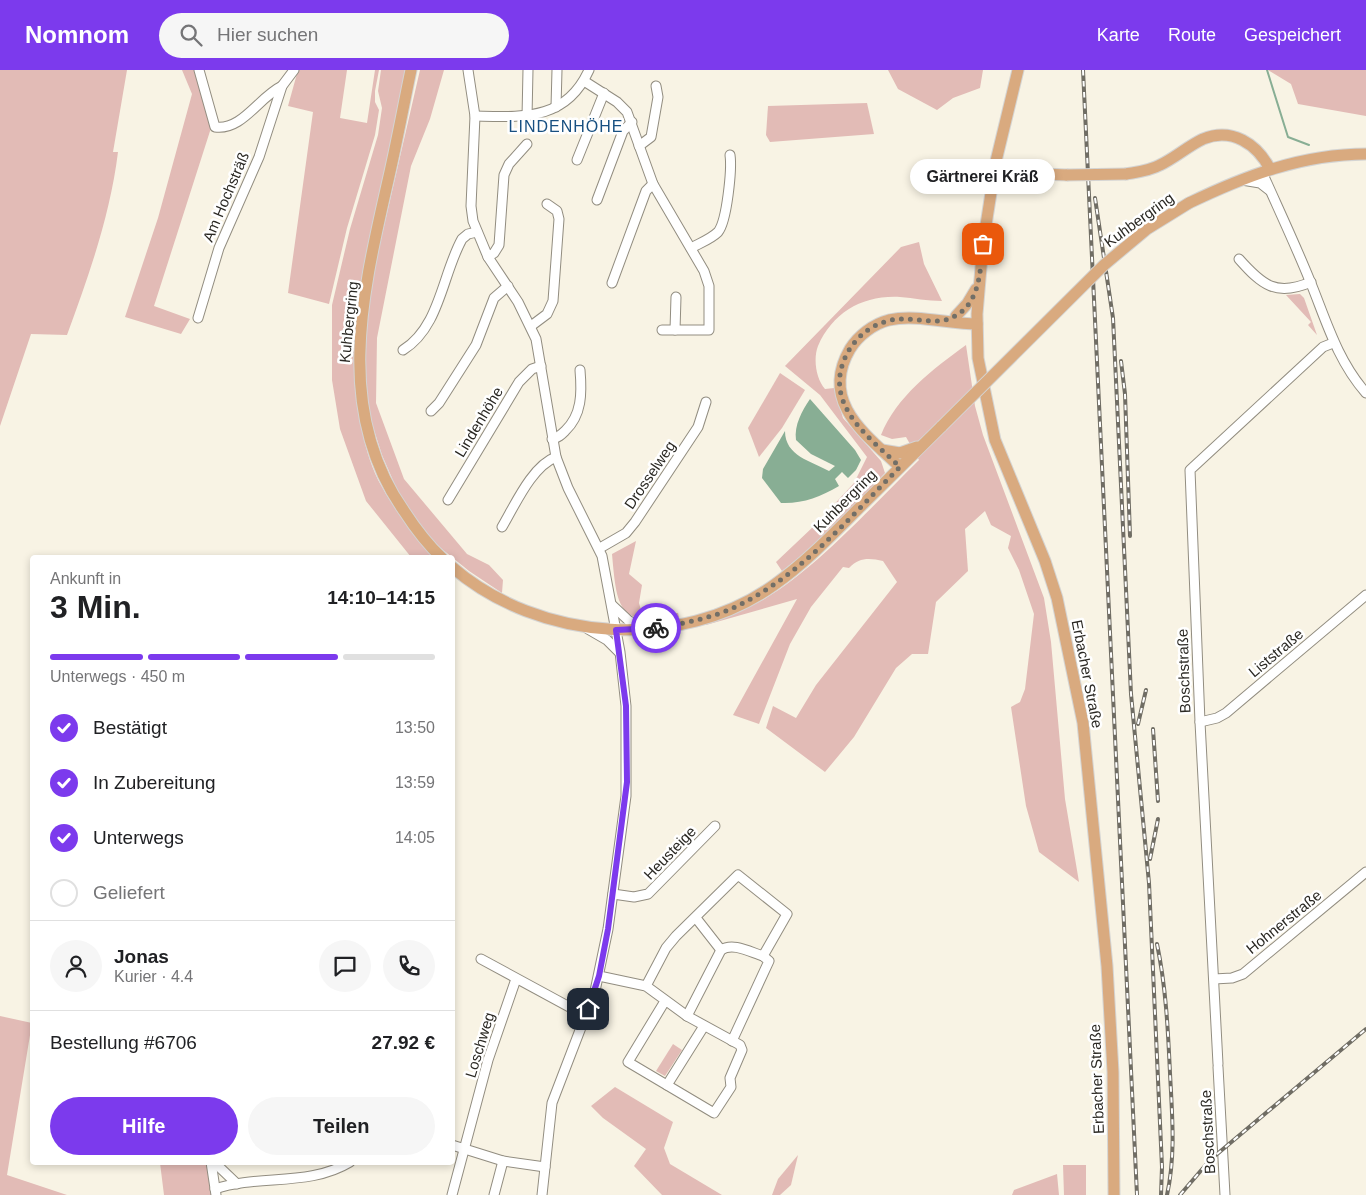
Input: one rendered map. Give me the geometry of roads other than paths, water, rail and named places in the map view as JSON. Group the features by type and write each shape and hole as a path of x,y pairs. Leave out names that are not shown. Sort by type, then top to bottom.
{"main road":[{"name":"Kuhbergring","path":"411,70 376,233 362,316 358,352 359,382 367,429 383,477 417,530 439,555"},
{"name":"Erbacher Straße","path":"1018,70 994,172 979,282 977,319 979,365 995,440 1045,561 1057,598 1083,723 1107,966 1112,1072 1114,1195"},
{"path":"994,172 1067,175 1126,174 1159,166 1202,140 1216,135 1245,140 1257,151 1274,162 1284,164"},
{"path":"1257,151 1266,171"},
{"path":"998,152 1003,166 1013,173"},
{"name":"Kuhbergring","path":"455,569 476,584 515,605 560,622 585,627 616,630 652,629 687,622 725,611 773,586 816,551 1069,298 1122,248 1147,229 1188,203 1238,181 1284,164 1311,158 1366,154"},
{"path":"956,316 970,300 979,282"},
{"path":"942,321 956,316 977,319"},
{"path":"900,467 851,418 842,399 840,379 844,359 854,342 870,328 888,320 942,321 977,319"},
{"path":"882,450 894,453 905,452 927,441"}],"street":[{"name":"Am Hochsträß","path":"199,70 215,127 225,128 236,123 266,96 282,86"},
{"name":"Am Hochsträß","path":"198,318 219,248 259,157 282,86 294,70"},
{"path":"470,70 476,116 471,206 477,232 488,257 508,286 531,326 536,339 556,457 568,488 600,548 620,652 626,706 627,770 614,894 599,976 586,1016 552,1103 547,1131 542,1195"},
{"path":"527,117 528,70"},
{"path":"556,70 556,107"},
{"path":"476,116 527,117 556,107 568,99 584,81 589,70"},
{"path":"584,81 622,106 632,122 653,184 704,271 709,286 709,330 662,330"},
{"path":"639,146 651,138 658,98 656,86"},
{"path":"576,156 604,93"},
{"path":"597,200 598,188 623,131 632,122"},
{"path":"488,257 494,253 499,245 504,175 509,164 527,144"},
{"path":"691,248 716,233 722,225 732,167 730,155"},
{"path":"1266,171 1274,196 1311,282 1333,343 1348,370 1366,393"},
{"path":"1238,181 1260,184 1274,196"},
{"path":"612,282 613,268 646,191 653,184"},
{"path":"531,326 547,314 551,308 555,287 559,219 557,211 547,204"},
{"path":"403,350 414,344 434,311 462,239 468,234 477,232"},
{"path":"1239,259 1257,279 1275,288 1296,288 1311,282"},
{"path":"431,411 439,403 476,345 494,298 508,286"},
{"path":"675,330 676,296"},
{"name":"Boschstraße","path":"1225,1195 1200,722 1190,470 1323,347 1333,343"},
{"name":"Lindenhöhe","path":"448,500 518,382 532,368 541,366"},
{"path":"552,439 557,438 573,423 579,412 580,370"},
{"name":"Drosselweg","path":"600,548 626,533 635,522 698,427 706,402"},
{"path":"502,527 538,470 547,460 556,457"},
{"name":"Liststraße","path":"1200,722 1217,718 1226,713 1366,595"},
{"path":"611,604 629,621 652,629"},
{"path":"585,627 607,640 620,652"},
{"name":"Heusteige","path":"614,894 634,897 648,894 715,826"},
{"name":"Hohnerstraße","path":"1214,979 1232,978 1243,974 1366,872"},
{"path":"646,986 666,948 738,875 787,914 763,956"},
{"path":"696,918 721,950"},
{"path":"687,1016 721,950 726,946 734,946 763,956 769,961 732,1041"},
{"path":"481,959 586,1016"},
{"path":"599,976 646,986 687,1016 740,1045 742,1050 730,1078 731,1087 714,1113 628,1062 665,1001"},
{"name":"Loschweg","path":"452,1195 488,1060 516,979"},
{"path":"667,1085 704,1026"},
{"path":"455,1146 503,1160 545,1167"},
{"path":"494,1195 503,1160"},
{"path":"213,1165 215,1192 237,1184 324,1176 344,1165"},
{"path":"216,1165 237,1184"}],"waterway":[{"path":"1267,70 1288,137 1309,145"}],"railway":[{"path":"1083,70 1137,1195"},
{"path":"1095,198 1113,318 1131,694 1149,883 1162,1167 1161,1195"},
{"path":"1121,361 1125,394 1130,536"},
{"path":"1138,724 1146,690"},
{"path":"1153,729 1158,801"},
{"path":"1150,859 1158,819"},
{"path":"1157,944 1166,1008 1172,1119 1172,1164 1167,1195"},
{"path":"1180,1195 1210,1160 1366,1029"}],"place":[{"name":"Gärtnerei Kräß","path":"983,244"}],"district":[{"name":"LINDENHÖHE","path":"566,126"}]}
